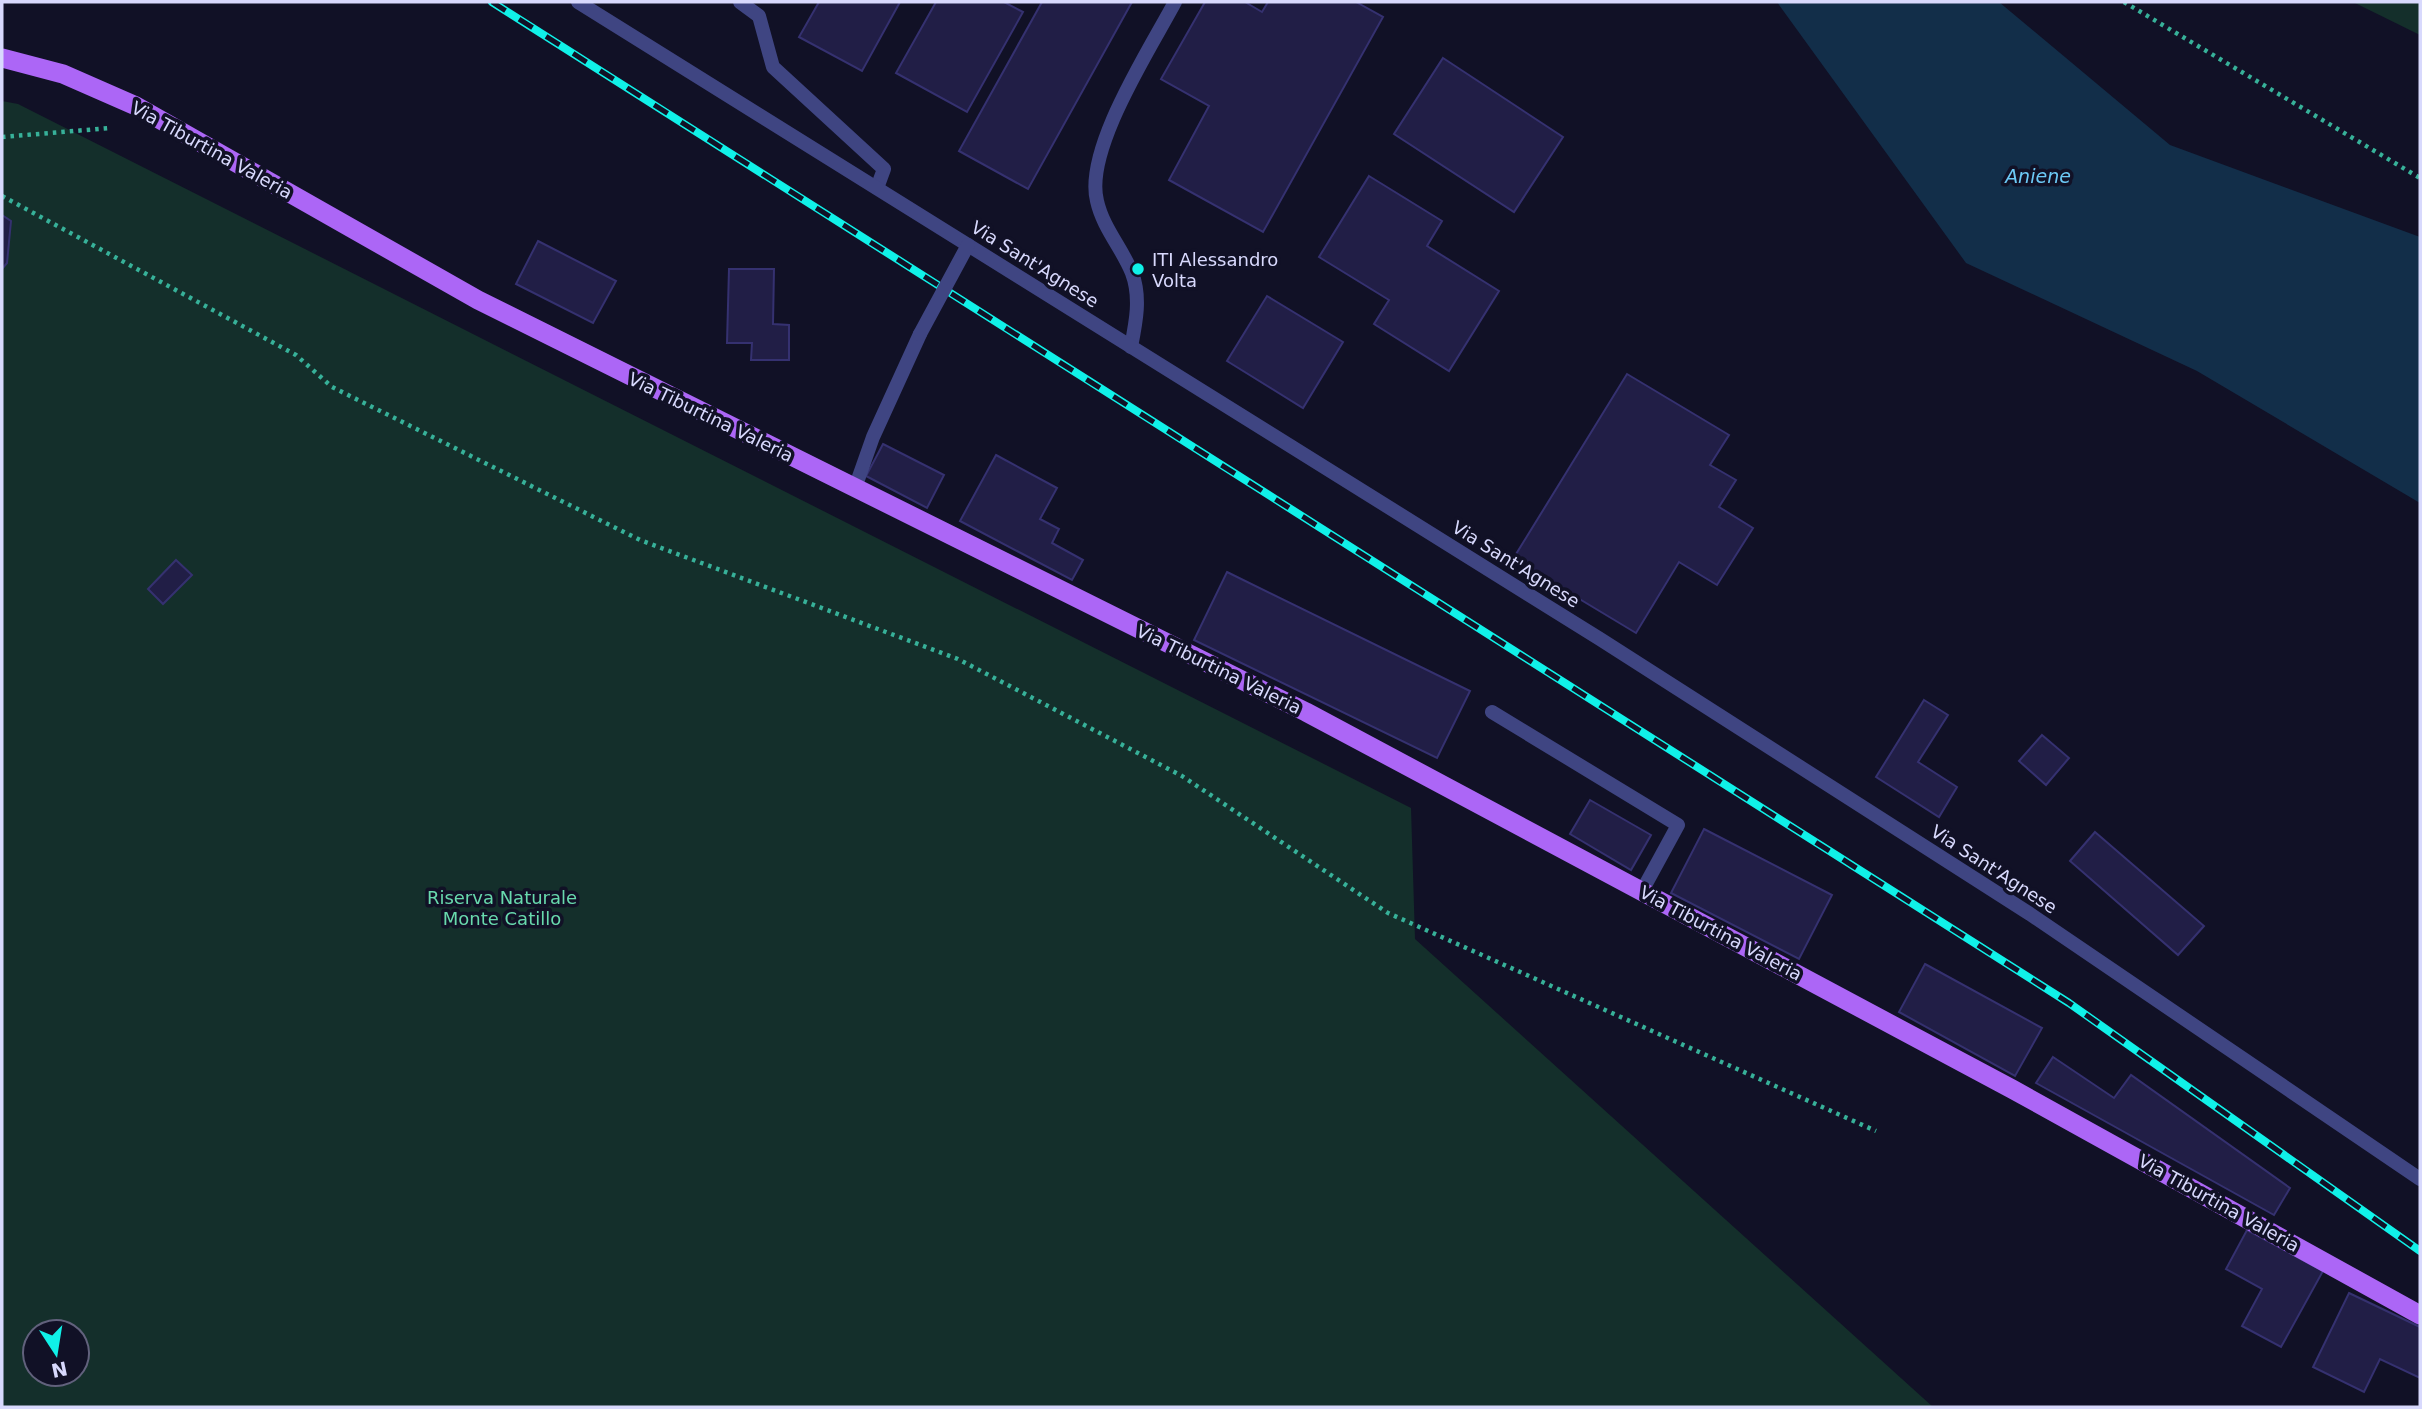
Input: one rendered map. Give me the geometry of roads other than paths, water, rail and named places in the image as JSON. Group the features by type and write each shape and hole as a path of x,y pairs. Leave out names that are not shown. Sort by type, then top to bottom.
{"main road":[{"name":"Via Tiburtina Valeria","path":"2,58 36,66 97,88 170,124 478,300 1306,712 2012,1089 2420,1315"}],"street":[{"name":"Via Sant'Agnese","path":"578,2 1600,639 2031,914 2420,1179"},
{"path":"740,2 759,16 773,67 884,169 877,188"},
{"path":"1131,347 1137,310 1135,282 1097,201 1095,167 1107,132 1175,2"},
{"path":"855,488 873,436 920,334 968,245"},
{"path":"1492,712 1678,825 1642,891"}],"water":[{"name":"Aniene","path":"1777,2 1999,2 2170,145 2420,237 2420,503 2197,371 1966,263"}],"railway":[{"path":"492,2 2069,1003 2420,1251"}],"place":[{"name":"ITI Alessandro Volta","path":"1138,269"}],"park label":[{"name":"Riserva Naturale Monte Catillo","path":"502,907"}]}
